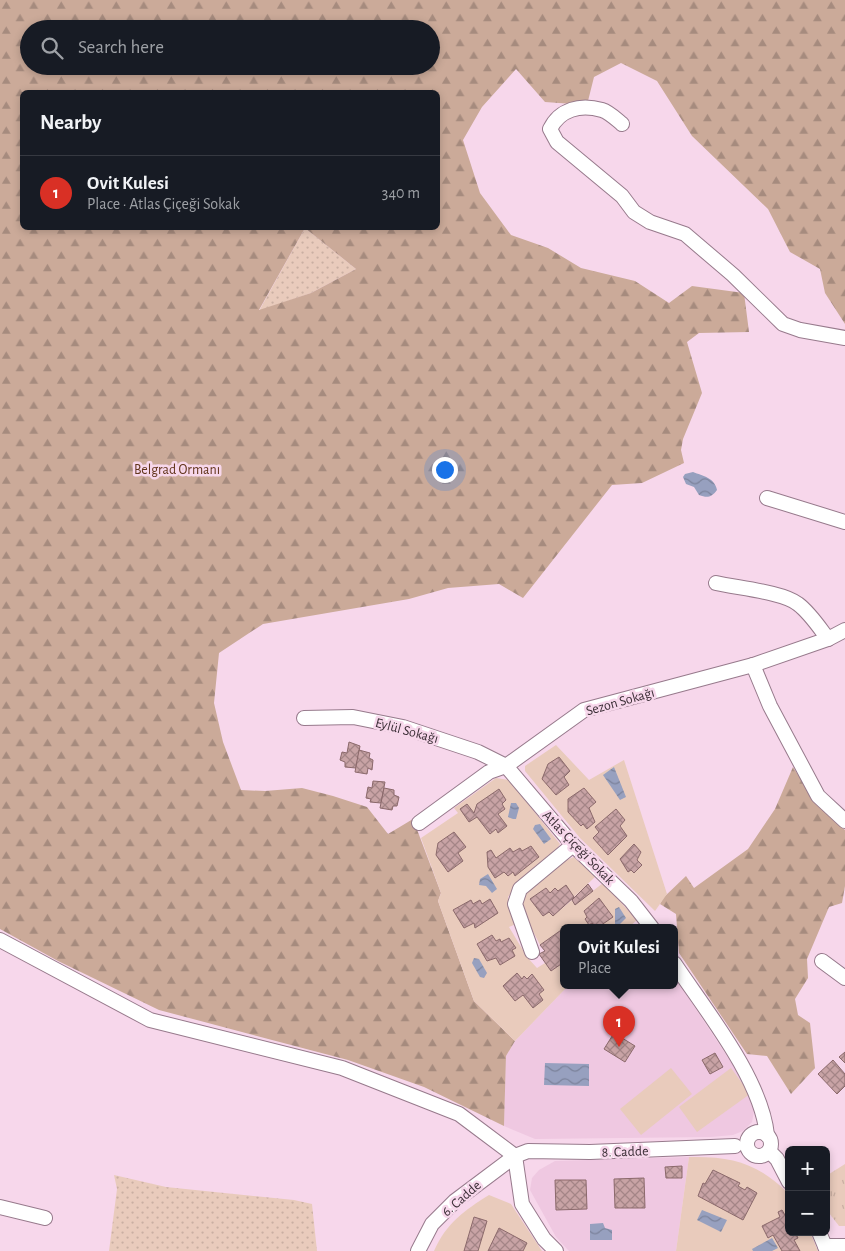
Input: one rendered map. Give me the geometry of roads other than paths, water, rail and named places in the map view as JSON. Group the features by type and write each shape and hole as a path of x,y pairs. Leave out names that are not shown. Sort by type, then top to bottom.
{"street":[{"path":"622,124 603,110 575,108 563,112 554,120 550,130 557,142 622,196 634,212 650,222 685,234 733,275 783,324 845,338"},
{"path":"767,498 845,522"},
{"path":"716,583 787,598 799,604 827,637 845,625"},
{"name":"Sezon Sokağı","path":"419,823 490,772 506,766 584,710 753,665 845,630"},
{"path":"753,665 770,706 818,796 845,821"},
{"name":"Eylül Sokağı","path":"304,718 353,717 403,727 478,752 506,766"},
{"name":"Atlas Çiçeği Sokak","path":"506,766 573,845 632,901 649,924"},
{"path":"532,952 515,904 516,897 520,889 573,845"},
{"path":"0,940 150,1020 342,1068 459,1114 515,1156 522,1204 544,1239 556,1251"},
{"path":"822,961 845,978"},
{"path":"678,969 750,1078 761,1104 767,1135 771,1141 761,1154"},
{"path":"761,1104 758,1122 747,1145 761,1154"},
{"path":"735,1146 750,1136 761,1132 767,1135"},
{"path":"735,1146 777,1159 785,1176"},
{"name":"8. Cadde","path":"515,1156 528,1151 590,1152 735,1146"},
{"name":"6. Cadde","path":"418,1251 432,1224 455,1201 515,1156"},
{"path":"0,1207 46,1218"},
{"path":"821,1236 826,1249 845,1246"}],"water":[{"path":"693,472 704,476 714,483 717,490 713,495 707,497 699,495 694,487 686,484 683,477 685,474"},
{"path":"614,767 626,797 620,800 603,775"},
{"path":"511,803 516,803 519,808 516,819 508,817"},
{"path":"540,824 551,839 544,844 533,829 535,825"},
{"path":"488,874 497,889 492,893 486,886 479,885 480,879"},
{"path":"619,907 626,918 620,924 615,924 615,909"},
{"path":"474,958 479,959 487,973 484,978 480,977 472,963"},
{"path":"545,1063 589,1064 589,1086 544,1085"},
{"path":"702,1210 727,1220 721,1232 697,1220"},
{"path":"603,1223 605,1228 612,1230 612,1240 590,1240 590,1224"},
{"path":"772,1238 778,1248 772,1251 753,1251 752,1249"}],"place":[{"name":"Ovit Kulesi","path":"619,1047"}],"park label":[{"name":"Belgrad Ormanı","path":"177,469"}]}
